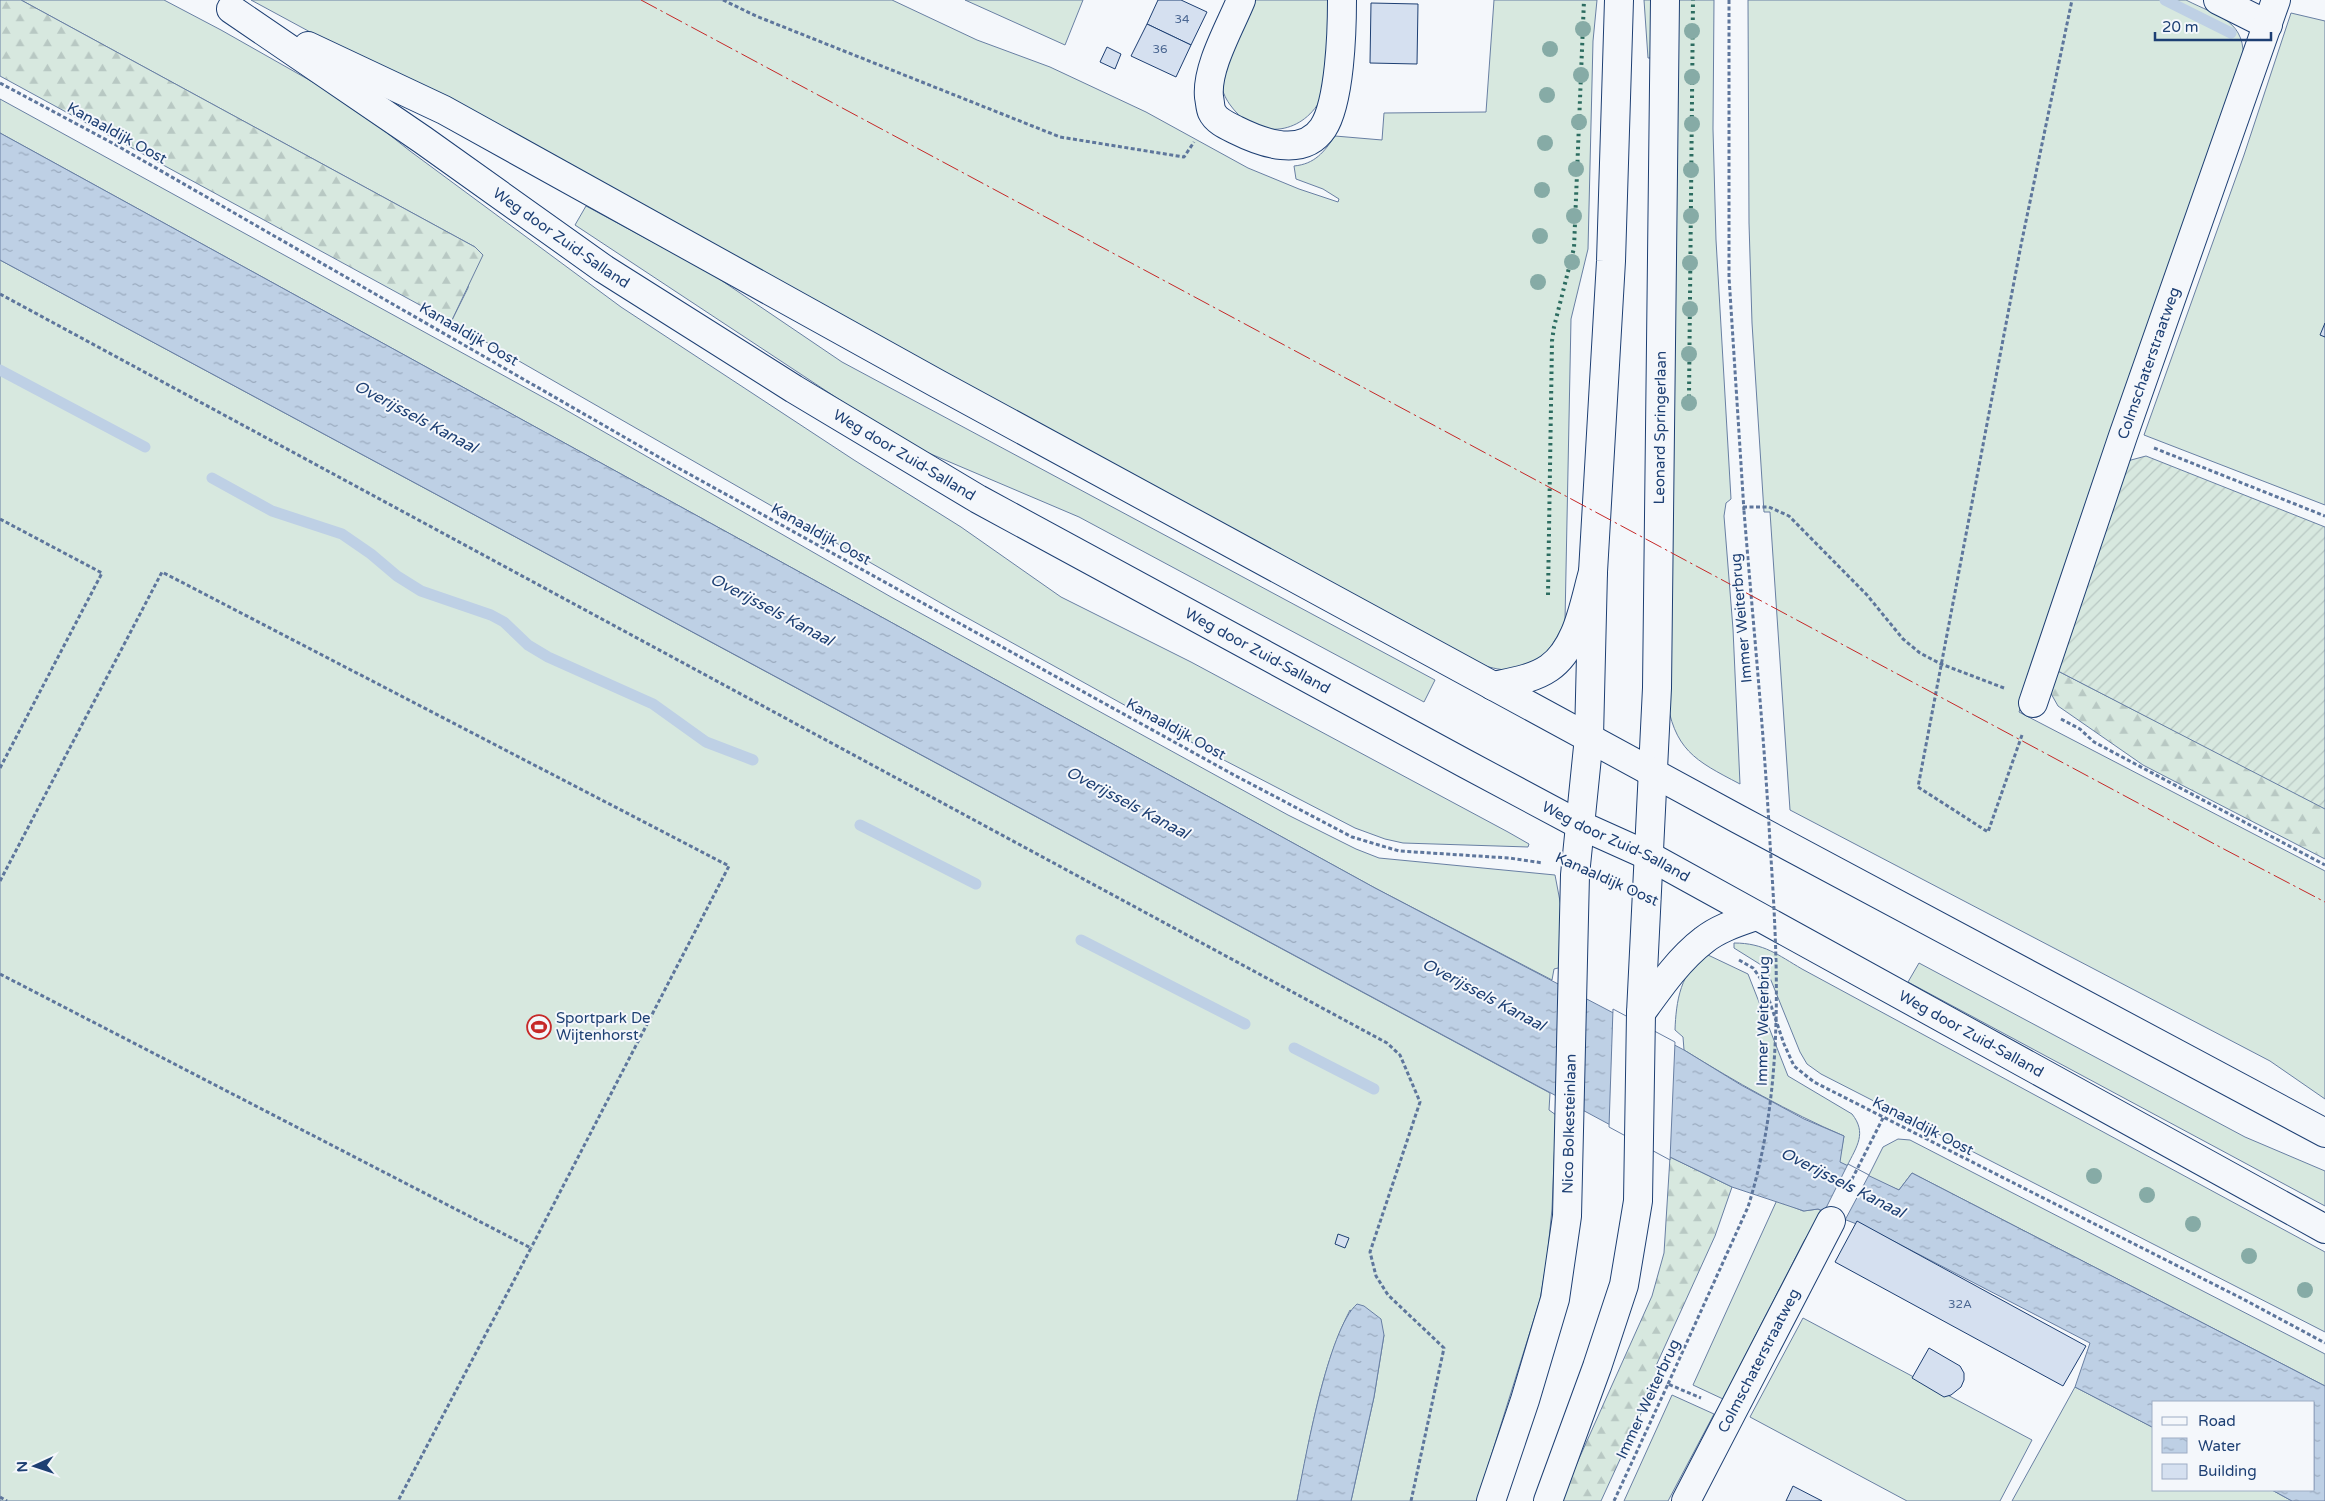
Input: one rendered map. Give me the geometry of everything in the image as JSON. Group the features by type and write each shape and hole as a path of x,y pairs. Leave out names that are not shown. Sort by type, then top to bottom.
{"main road":[{"path":"1241,0 1211,72 1209,96 1212,113 1223,124 1247,136 1272,145 1294,145 1310,140 1323,128 1331,107 1342,30 1342,0"},
{"path":"1589,737 1593,572 1611,261 1619,0"},
{"name":"Leonard Springerlaan","path":"1650,856 1657,688 1665,0"},
{"name":"Colmschaterstraatweg","path":"2034,702 2123,436 2272,12 2218,0"},
{"name":"Weg door Zuid-Salland","path":"222,5 444,110 938,384 1493,686 2325,1133"},
{"name":"Weg door Zuid-Salland","path":"222,5 423,140 604,269 828,409 978,499 1580,825 1650,856 2325,1229"},
{"path":"1493,686 1522,680 1548,669 1561,657 1573,637 1593,572"},
{"name":"Nico Bolkesteinlaan","path":"1491,1501 1525,1400 1555,1299 1567,1216 1575,875 1589,737"},
{"path":"1548,1501 1597,1367 1624,1285 1638,1201 1641,1013 1650,856"},
{"path":"1641,1013 1676,968 1703,940 1716,932 1756,916"},
{"name":"Colmschaterstraatweg","path":"1686,1501 1831,1221"}],"path":[{"path":"723,0 765,19 1060,137 1184,157 1212,113"},
{"path":"1729,0 1729,277 1744,509 1769,507 1789,516 1867,595 1903,639 1920,653 1941,664 2034,702 2080,729 2094,742 2325,864"},
{"path":"2011,767 1988,832 1918,787 2021,245 2072,0"},
{"name":"Kanaaldijk Oost","path":"0,83 116,144 671,464 1234,775 1352,837 1399,851 1536,861 1575,875"},
{"path":"0,294 1387,1043 1400,1055 1420,1102 1370,1252 1376,1276 1388,1295 1444,1348 1411,1501"},
{"path":"2123,436 2325,516"},
{"name":"Immer Weiterbrug","path":"1614,1501 1748,1207 1765,1142 1772,1088 1777,969 1772,870 1744,509"},
{"path":"0,519 102,572 0,768"},
{"path":"0,881 162,572 729,866 398,1501"},
{"name":"Kanaaldijk Oost","path":"1703,940 1753,968 1763,982 1784,1044 1794,1066 1814,1082 2243,1299 2325,1343"},
{"path":"0,974 531,1248"},
{"path":"1864,1158 1883,1118"},
{"path":"1668,1384 1685,1391"},
{"path":"0,1497 7,1501"}],"green space":[{"path":"0,0 21,0 475,247 483,255 451,322 0,76"},
{"path":"21,0 164,0 221,30 348,102 410,151 621,307 854,460 961,527 1061,597 1191,662 1508,832 1529,844 1528,847 1403,843 1385,839 1355,828 1220,758 953,610 451,322 468,288 475,247"},
{"path":"251,0 892,0 977,40 1050,67 1146,112 1248,168 1299,189 1338,202 1339,199 1323,189 1296,179 1294,166 1313,160 1327,147 1335,136 1382,140 1384,113 1486,112 1494,0 1597,0 1593,41 1588,249 1571,319 1565,621 1549,649 1539,659 1529,665 1517,669 1504,670 1473,661"},
{"path":"965,0 1083,0 1065,45"},
{"path":"1254,0 1331,0 1326,67 1321,99 1302,120 1278,129 1265,128 1241,117 1226,99 1223,91 1225,63"},
{"path":"1644,0 1654,0 1653,58 1648,58"},
{"path":"1675,0 1714,0 1713,129 1716,240 1731,499 1726,503 1724,516 1733,629 1740,784 1710,768 1689,751 1674,729 1666,695"},
{"path":"1748,0 2186,0 2220,16 2235,29 2240,38 2243,49 2243,64 2019,712 2325,871 2325,1099 2270,1061 1790,810 1770,512 1764,512 1752,323 1749,223"},
{"path":"2291,13 2325,21 2325,505 2144,435 2244,155"},
{"path":"0,99 559,406 891,597 1288,815 1356,849 1379,858 1555,875 1563,917 1562,967 1554,969 1552,980 1375,888 0,133"},
{"path":"586,206 712,274 842,362 1435,680 1424,702 1079,517 905,443 575,225"},
{"name":"Sportpark De Wijtenhorst","path":"0,260 1550,1093 1549,1110 1556,1115 1552,1209 1547,1259 1540,1300 1477,1501 1351,1501 1374,1397 1384,1335 1350,1310 1331,1355 1324,1379 1297,1501 0,1501"},
{"path":"2146,456 2325,527 2325,809 2056,670 2126,464 2131,460"},
{"path":"2056,670 2325,808 2325,859 2143,765 2058,706 2049,690"},
{"path":"1734,943 1754,945 1778,955 2325,1252 2325,1332 1821,1074 1807,1064 1800,1052 1766,968 1734,948"},
{"path":"1708,955 1748,974 1788,1076 1852,1114 1857,1121 1860,1134 1859,1140 1847,1166 1839,1162 1844,1136 1762,1096 1684,1050 1683,1037 1675,1030 1678,998 1691,969"},
{"path":"1919,963 2245,1137 2325,1171 2325,1206 1908,982"},
{"path":"1898,1139 1910,1140 2325,1354 2325,1386 1912,1173 1899,1190 1868,1177 1883,1147"},
{"path":"1670,1157 1732,1187 1715,1236 1655,1368 1660,1372 1601,1501 1560,1501 1652,1296 1664,1253"},
{"path":"1777,1200 1803,1211 1818,1209 1823,1212 1804,1241 1723,1399 1693,1385"},
{"path":"1803,1318 2032,1440 2000,1501 1907,1501 1750,1417"},
{"path":"2075,1387 2152,1427 2152,1491 2274,1491 2292,1501 2012,1501"},
{"path":"1672,1395 1714,1414 1668,1501 1624,1501"}],"water":[{"name":"Overijssels Kanaal","path":"0,133 1375,888 1684,1050 1741,1085 1804,1119 1844,1136 1840,1162 1899,1190 1912,1173 2325,1386 2325,1501 2292,1501 2274,1491 2315,1491 2315,1401 2152,1401 2152,1427 2075,1387 2090,1343 1872,1230 1818,1209 1804,1211 1732,1187 1670,1157 0,260"},
{"path":"1357,1304 1364,1306 1381,1319 1384,1335 1374,1397 1351,1501 1297,1501 1312,1427 1327,1367 1346,1318"}],"pier":[{"path":"1613,1009 1675,1042 1670,1160 1609,1127"},
{"path":"1848,1164 1869,1175 1844,1222 1823,1214"}],"building":[{"path":"1158,0 1181,0 1207,12 1191,45 1147,24"},
{"path":"1371,3 1418,4 1417,64 1370,63"},
{"path":"1147,24 1191,45 1176,77 1131,56"},
{"path":"1107,47 1121,54 1115,69 1100,62"},
{"path":"2325,323 2325,337 2320,335"},
{"path":"1857,1221 2086,1346 2063,1386 1835,1262"},
{"path":"1338,1234 1349,1238 1345,1248 1335,1244"},
{"path":"1929,1348 1960,1366 1964,1373 1961,1387 1951,1395 1944,1397 1912,1378"},
{"path":"1793,1486 1822,1501 1786,1501"}],"waterway":[{"path":"2165,0 2231,33"},
{"path":"0,370 145,447"},
{"path":"212,478 272,511 342,534 371,554 397,576 421,591 491,615 504,622 528,645 548,657 653,704 706,742 753,760"},
{"path":"860,825 976,884"},
{"path":"1081,940 1245,1024"},
{"path":"1294,1048 1374,1089"}],"hedge":[{"path":"1548,595 1552,341 1574,248 1584,0"},
{"path":"1689,397 1693,0"}],"power":[{"path":"641,0 2325,902"}],"place":[{"name":"Sportpark De Wijtenhorst","path":"539,1027"}]}
